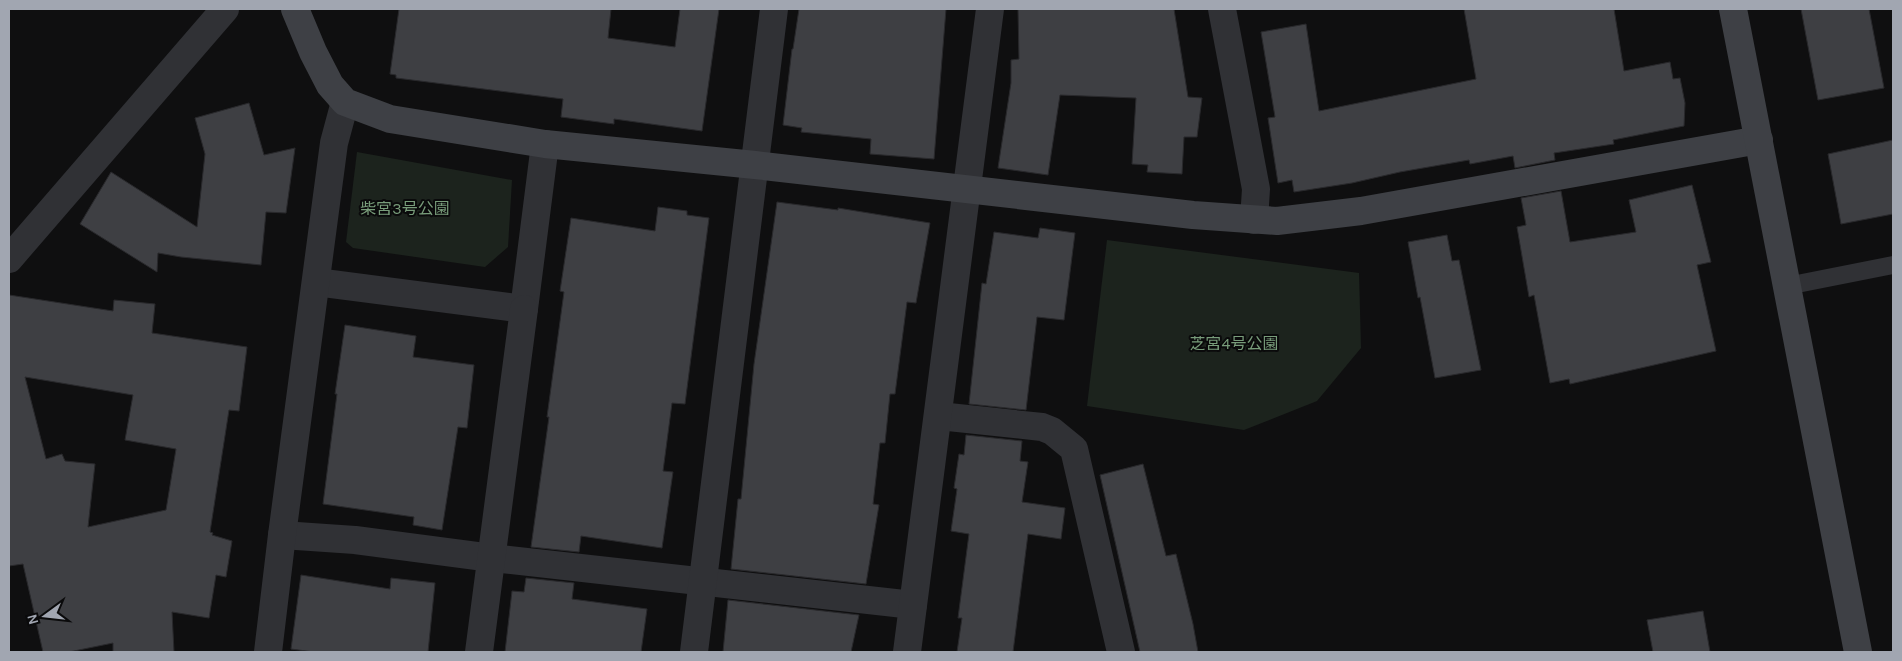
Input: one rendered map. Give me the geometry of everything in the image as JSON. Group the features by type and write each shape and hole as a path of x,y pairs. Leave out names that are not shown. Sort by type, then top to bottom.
{"street":[{"path":"9,260 225,9"},
{"path":"295,9 313,52 330,85 345,102 390,119 545,144 754,165 1193,215 1277,221 1361,211 1759,140"},
{"path":"694,652 774,9"},
{"path":"907,652 990,9"},
{"path":"1222,9 1256,189 1254,220"},
{"path":"1733,9 1858,652"},
{"path":"268,652 334,143 345,102"},
{"path":"479,652 545,144"},
{"path":"316,282 524,308"},
{"path":"938,416 1042,427 1052,431 1068,442 1074,449 1121,652"},
{"path":"282,535 354,540 492,558 913,605"}],"lane":[{"path":"1787,286 1893,265"}],"green space":[{"name":"柴宮3号公園","path":"357,152 512,180 508,247 485,267 353,248 346,242"},
{"name":"芝宮4号公園","path":"1107,240 1359,273 1361,348 1317,401 1244,430 1087,406"}],"building":[{"path":"399,9 611,9 608,38 675,47 680,9 719,9 702,131 614,119 614,124 561,117 563,99 396,78 396,75 390,74"},
{"path":"799,9 946,9 934,159 870,154 871,139 801,132 802,128 783,125"},
{"path":"1018,9 1174,9 1188,97 1202,98 1197,137 1184,137 1182,174 1147,172 1148,165 1132,164 1136,98 1060,95 1048,175 998,168 1011,83 1011,60 1019,59"},
{"path":"1464,9 1614,9 1624,71 1670,62 1673,79 1680,78 1685,103 1684,126 1613,140 1614,144 1554,153 1555,160 1515,168 1513,156 1470,164 1469,160 1400,172 1352,183 1294,192 1292,180 1278,183 1268,118 1275,117 1261,32 1306,24 1319,111 1476,79"},
{"path":"1801,9 1869,9 1884,88 1818,100"},
{"path":"249,103 264,155 295,148 286,213 266,212 261,265 158,253 157,272 80,224 111,172 197,227 205,154 195,118"},
{"path":"1893,140 1893,214 1841,224 1828,154"},
{"path":"1692,185 1711,262 1697,265 1716,351 1570,384 1569,379 1550,383 1534,295 1529,297 1517,227 1526,225 1521,198 1561,191 1570,242 1636,232 1629,200"},
{"path":"777,202 838,210 838,208 930,223 916,303 907,302 895,394 890,394 885,443 880,443 873,504 879,505 866,584 731,569 738,499 741,499 754,364"},
{"path":"658,207 687,211 687,215 709,218 685,404 672,403 663,471 673,472 662,548 581,536 579,552 531,547 549,417 547,417 564,292 560,291 571,218 655,231"},
{"path":"1040,228 1075,233 1064,320 1037,317 1026,410 969,404 982,283 986,284 994,232 1038,238"},
{"path":"1447,235 1452,261 1459,260 1481,370 1435,378 1408,242"},
{"path":"9,295 113,311 114,300 155,304 152,333 247,347 239,411 229,410 210,532 213,533 212,535 232,541 226,577 216,575 209,618 172,612 174,652 113,652 113,643 69,652 43,652 23,564 9,566","holes":["25,377 133,395 125,440 176,449 166,510 88,527 95,464 65,461 62,454 46,459"]},
{"path":"345,325 416,336 413,357 474,365 467,428 458,427 442,530 413,525 414,517 323,504 337,394 335,394"},
{"path":"966,435 1022,441 1020,461 1028,462 1022,502 1065,508 1061,539 1028,534 1013,652 957,652 962,618 958,618 969,534 951,531 957,489 954,488 959,454 964,455"},
{"path":"1143,464 1166,556 1176,554 1198,652 1140,652 1100,475"},
{"path":"301,575 390,589 391,578 435,583 428,652 314,652 291,649"},
{"path":"526,578 574,583 572,599 647,609 641,652 505,652 512,591 524,592"},
{"path":"728,600 859,615 851,652 723,652"},
{"path":"1703,611 1710,652 1653,652 1647,620"}]}
